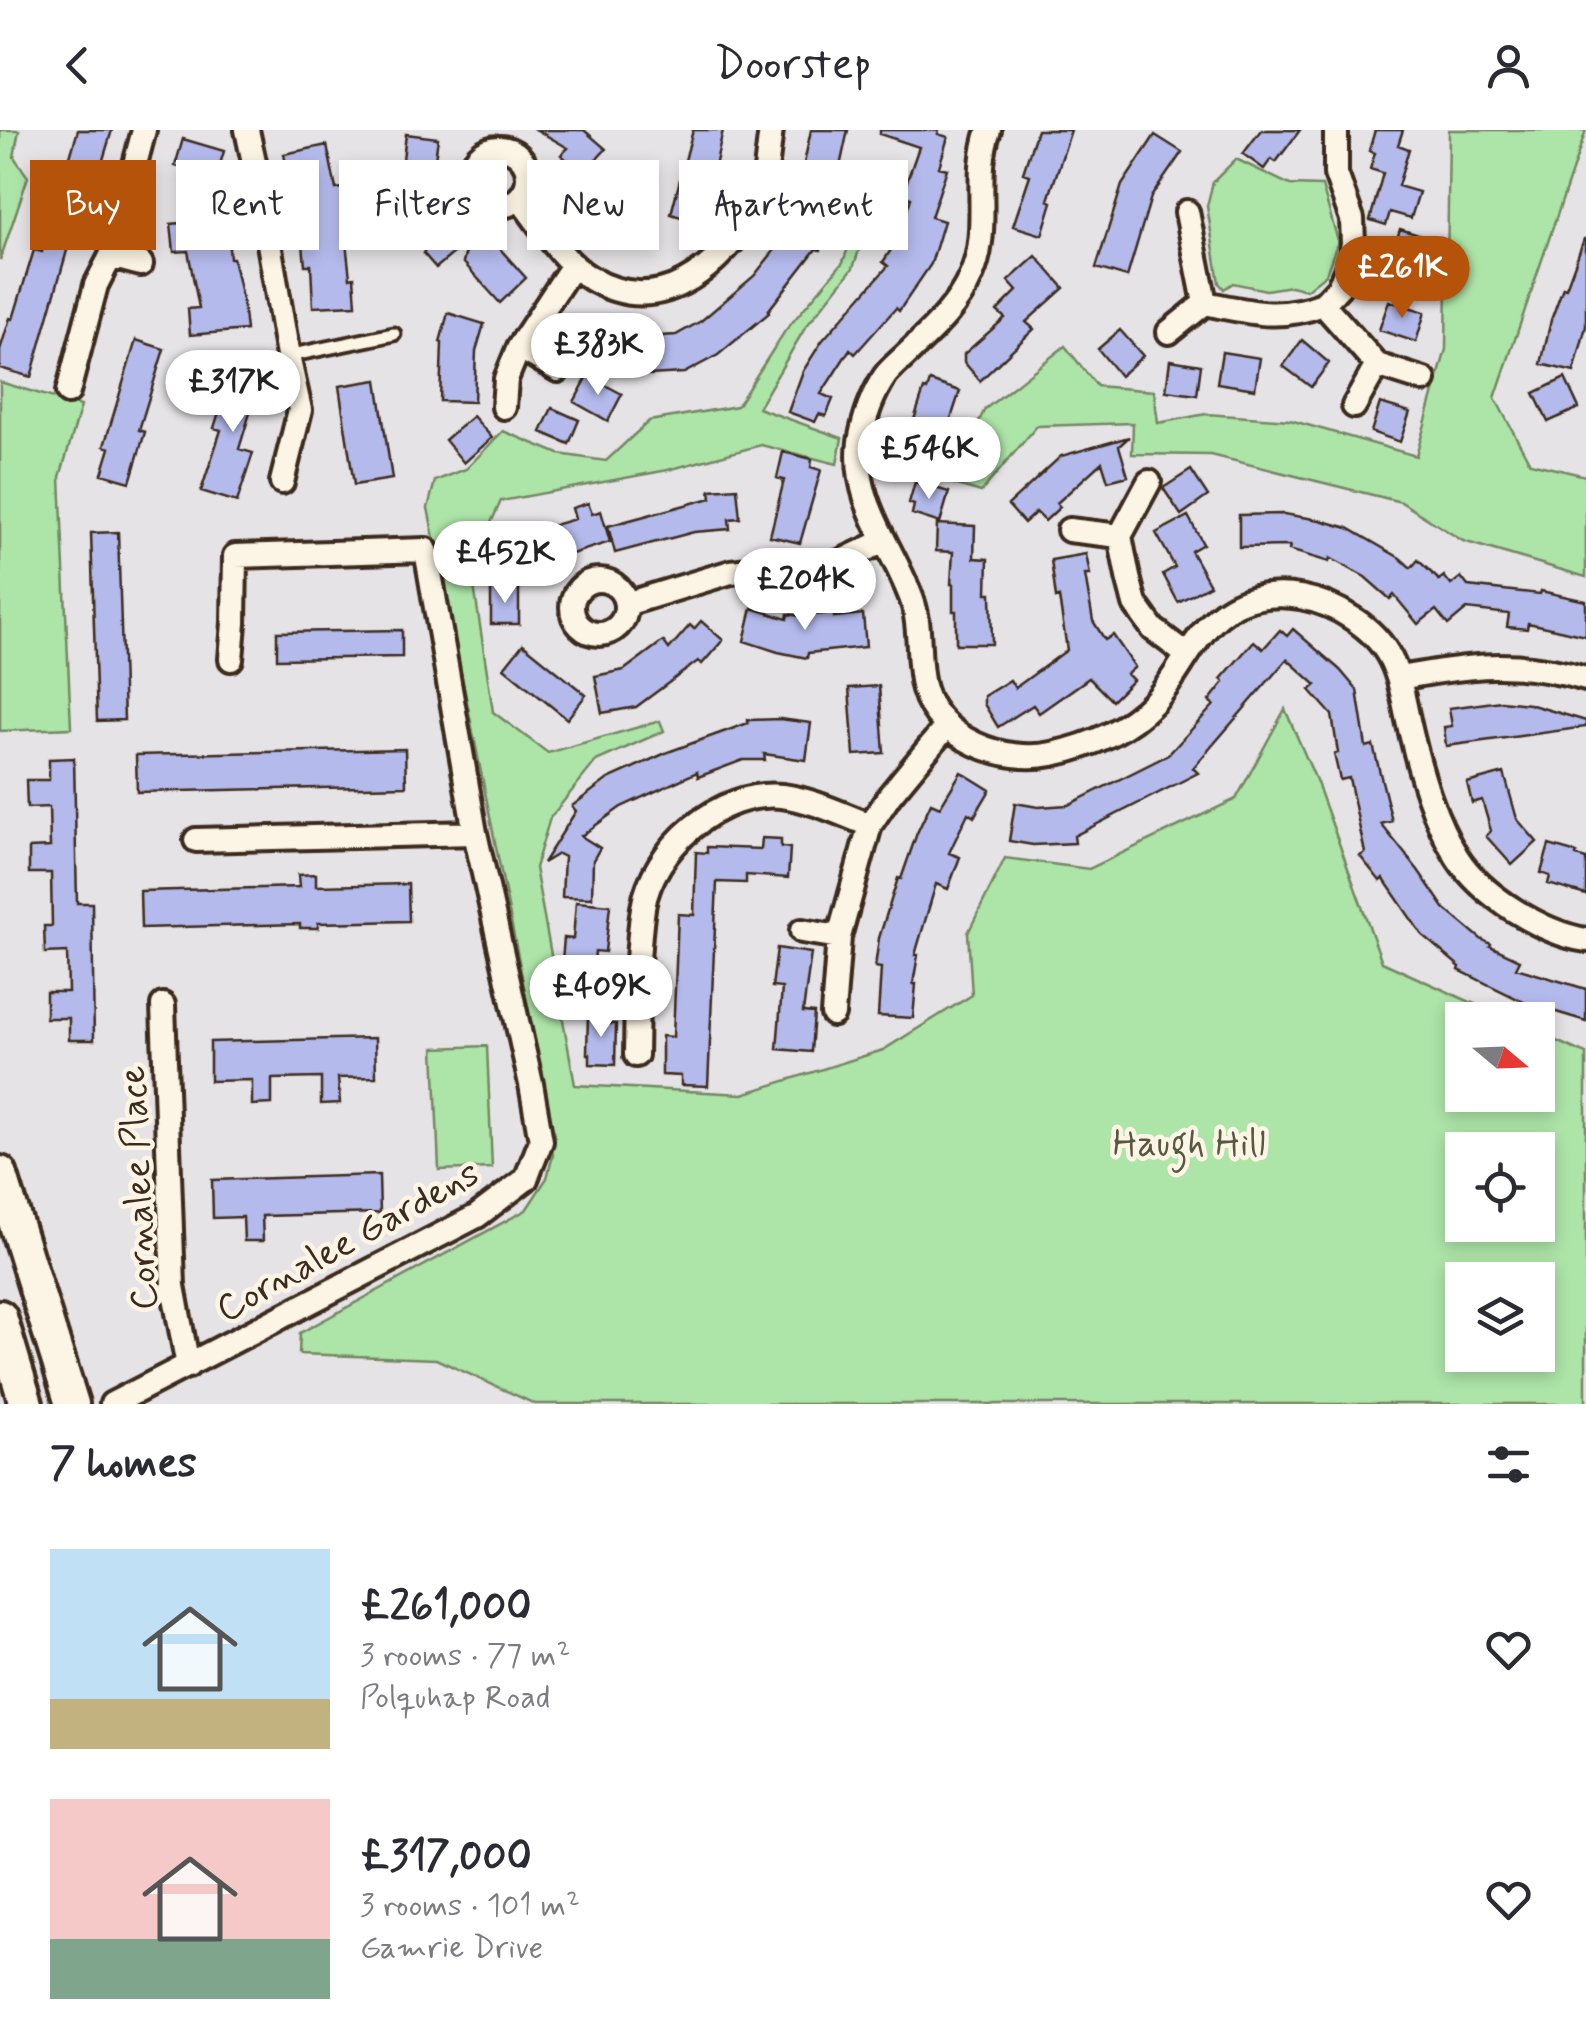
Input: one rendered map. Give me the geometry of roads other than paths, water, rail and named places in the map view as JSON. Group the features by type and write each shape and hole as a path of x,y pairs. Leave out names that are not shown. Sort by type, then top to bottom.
{"main road":[{"path":"0,1173 72,1404"},
{"path":"0,1318 26,1404"}],"street":[{"path":"68,392 96,285 111,256 144,130"},
{"path":"247,130 300,410 282,482"},
{"path":"519,198 573,266 587,277 632,294 655,293 682,285 716,261 753,218 771,130"},
{"path":"989,130 982,156 981,250 971,277 944,318 886,374 867,412 860,445 866,502 914,605 924,691 946,728 979,746 1024,758 1108,738 1132,723 1157,699 1212,620 1229,608 1272,596 1303,597 1327,604 1355,620 1382,643 1400,678 1429,796 1460,861 1496,897 1524,916 1554,932 1586,940"},
{"path":"1169,332 1205,303 1277,315 1323,304 1340,288 1353,243 1352,219 1336,174 1336,130"},
{"path":"1187,212 1205,303"},
{"path":"111,256 141,264"},
{"path":"504,406 506,379 520,347 573,266"},
{"path":"1323,304 1377,365 1424,380"},
{"path":"520,347 558,370"},
{"path":"1354,406 1377,365"},
{"path":"1149,482 1120,536 1135,604 1153,629 1188,655"},
{"path":"1069,530 1120,536"},
{"path":"626,604 731,572 758,568 804,574 884,541"},
{"name":"Cornalee Gardens","path":"112,1404 477,1216 526,1179 541,1141 532,1084 475,832 426,550 235,556 230,660"},
{"path":"1400,678 1500,664 1544,668 1586,679"},
{"path":"834,1014 838,937 870,825 946,728"},
{"path":"636,1056 643,905 656,870 690,826 738,802 777,796 807,801 870,825"},
{"path":"196,840 475,832"},
{"path":"802,931 838,937"},
{"path":"569,976 638,982"},
{"name":"Cornalee Place","path":"162,1005 173,1286 188,1366"}],"lane":[{"path":"288,356 394,334"}],"park label":[{"name":"Haugh Hill","path":"1189,1142"}]}
